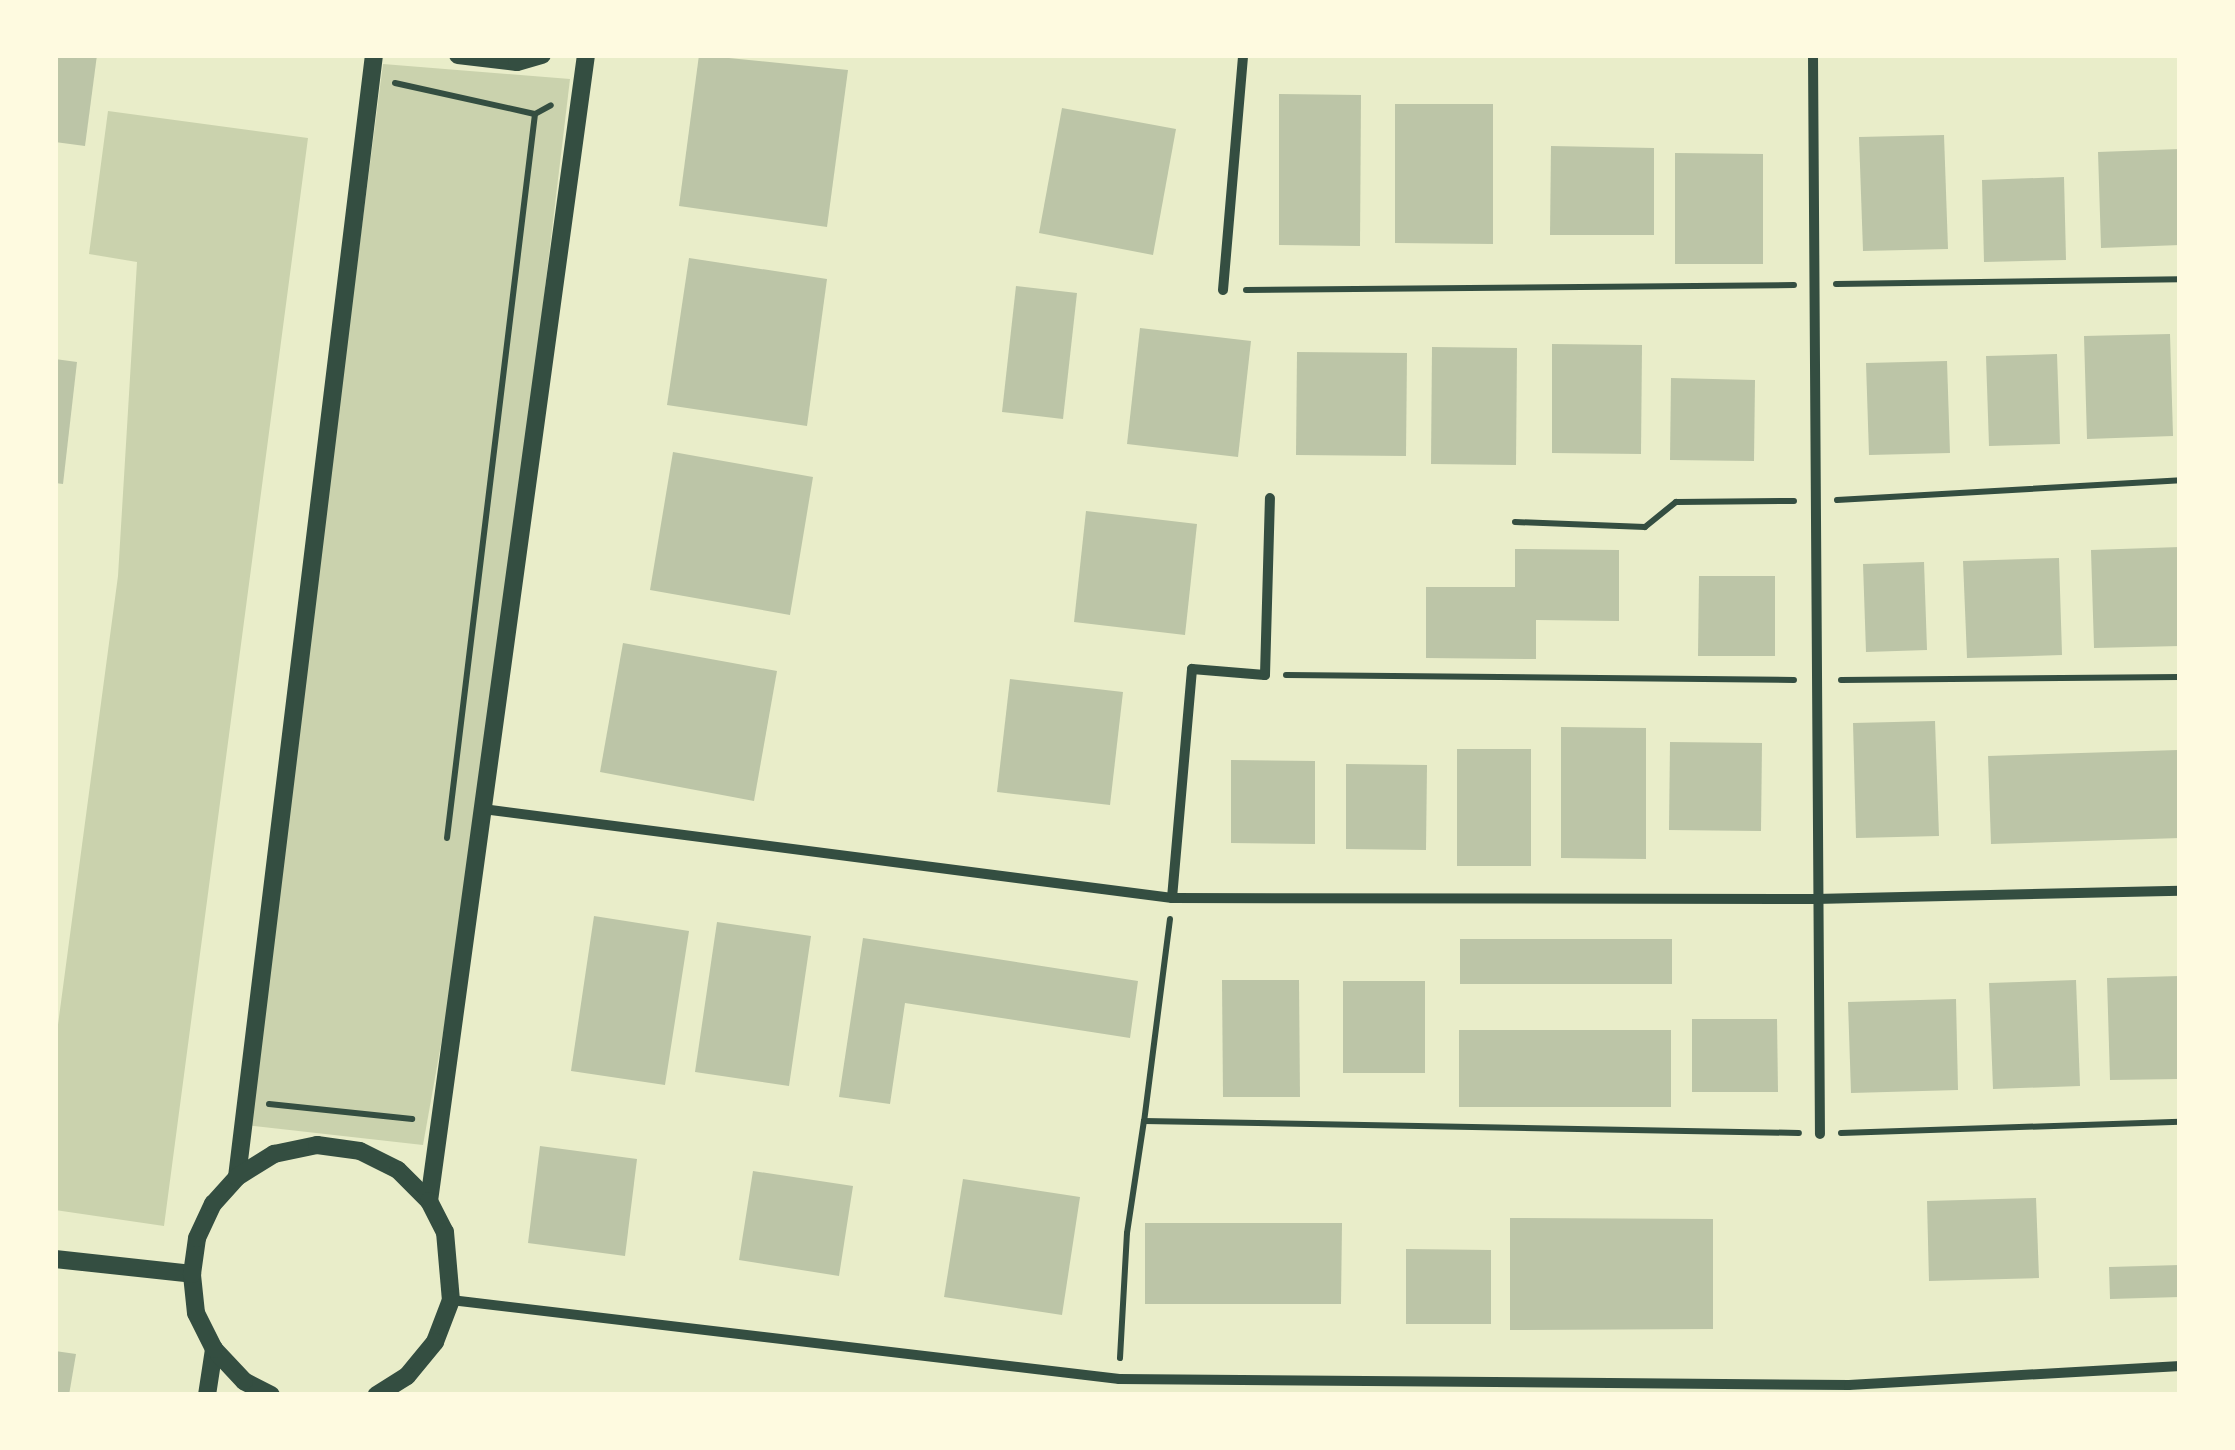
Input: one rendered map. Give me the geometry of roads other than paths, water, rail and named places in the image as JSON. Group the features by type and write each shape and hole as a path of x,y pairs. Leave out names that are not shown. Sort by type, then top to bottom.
{"street":[{"path":"237,1177 374,55"},
{"path":"458,55 517,62 542,55"},
{"path":"429,1201 586,55"},
{"path":"1223,290 1243,55"},
{"path":"1813,55 1815,899 1820,1134"},
{"path":"1172,898 1192,670 1266,675 1270,498"},
{"path":"483,808 1172,898 1815,899 2180,891"},
{"path":"271,1395 244,1381 214,1349 196,1313 192,1274 205,1221 237,1177 274,1154 331,1147 360,1151 398,1170 429,1201 449,1249 451,1300 435,1342 406,1386 376,1395"},
{"path":"55,1259 192,1274"},
{"path":"451,1300 1119,1379 1849,1390 2180,1366"},
{"path":"208,1395 214,1349"}]}
